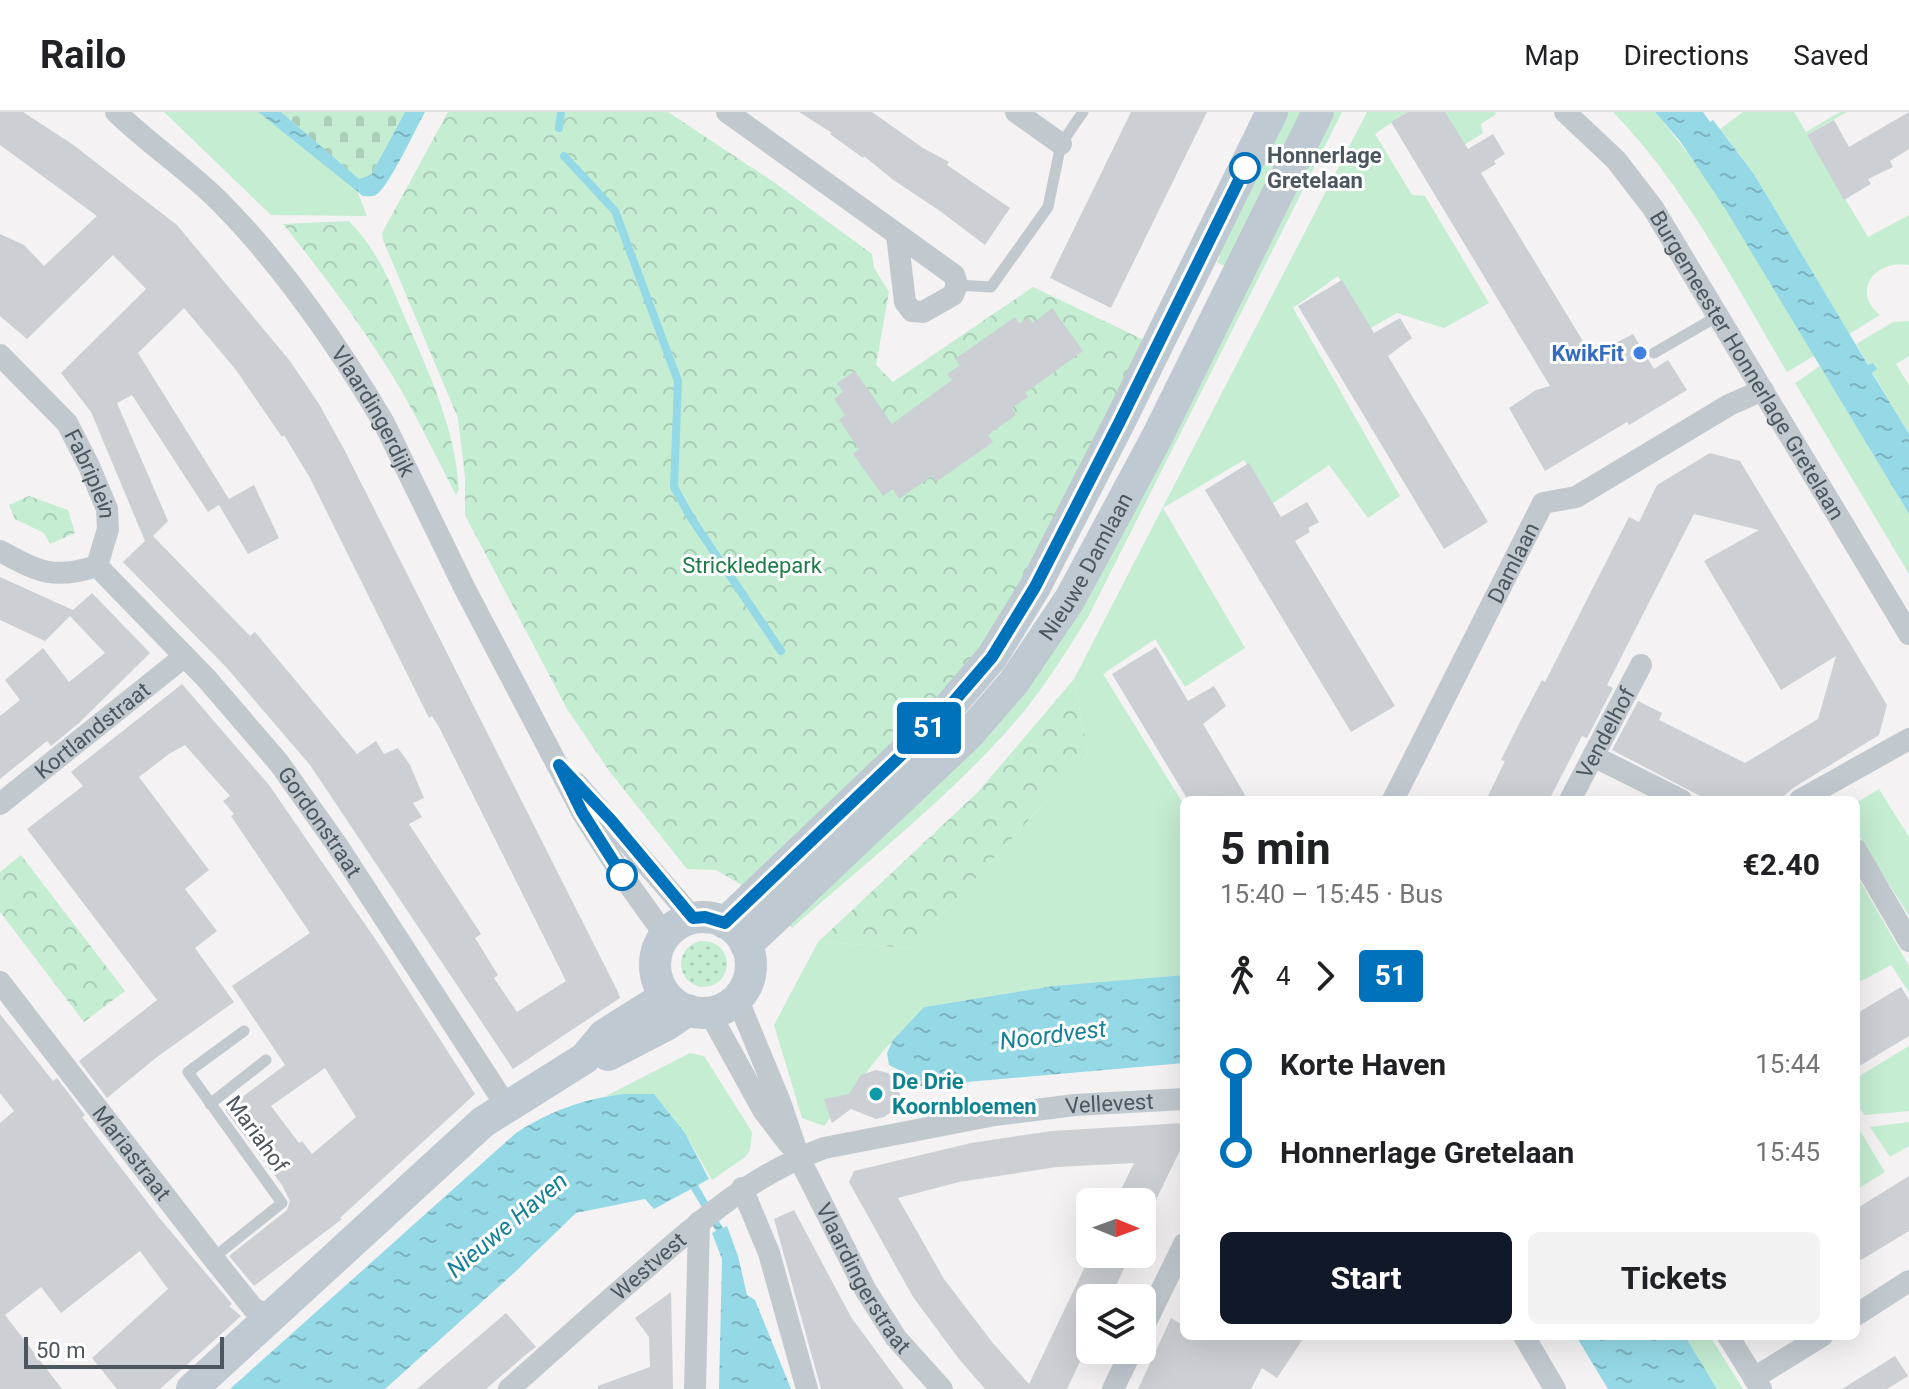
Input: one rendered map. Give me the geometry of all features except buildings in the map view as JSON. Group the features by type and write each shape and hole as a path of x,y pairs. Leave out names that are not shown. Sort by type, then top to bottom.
{"street":[{"name":"Vlaardingerdijk","path":"116,112 219,201 302,299 358,379 384,423 521,700 582,812 665,935"},
{"path":"727,112 954,275 957,285 953,295 923,312 912,311 905,302 897,235"},
{"path":"1016,112 1061,144"},
{"name":"Nieuwe Damlaan","path":"736,934 937,721 992,657 1035,587 1272,112"},
{"name":"Nieuwe Damlaan","path":"736,934 968,735 1014,682 1070,599 1150,451 1318,112"},
{"name":"Burgemeester Honnerlage Gretelaan","path":"1565,112 1616,160 1653,208 1909,634"},
{"name":"Fabriplein","path":"0,355 67,423 89,466 107,509 108,529 97,566"},
{"name":"Damlaan","path":"1395,796 1543,503 1576,497 1729,405 1763,390"},
{"path":"0,551 46,573 71,574 97,566"},
{"name":"Gordonstraat","path":"97,566 185,656 279,763 337,845 507,1107"},
{"name":"Kortlandstraat","path":"0,804 185,656"},
{"name":"Vendelhof","path":"1572,796 1641,665"},
{"path":"1815,796 1909,739"},
{"path":"1593,756 1673,796"},
{"name":"Vlaardingerdijk","path":"559,765 611,820 693,918"},
{"path":"1860,857 1909,941"},
{"path":"192,1389 483,1122 585,1058 613,1054 700,1004 750,973 736,934 705,917 682,922 665,935 659,944 655,965 658,982 700,1004"},
{"name":"Mariastraat","path":"0,982 253,1308 270,1317"},
{"name":"Vlaardingerstraat","path":"700,1004 763,1110 799,1158"},
{"name":"Vlaardingerstraat","path":"700,1004 780,1102 799,1158 865,1289 896,1338 942,1389"},
{"name":"Vellevest","path":"799,1158 824,1148 995,1115 1075,1105 1180,1099"},
{"name":"Westvest","path":"509,1389 699,1222 742,1188 799,1158"},
{"path":"742,1188 769,1253 807,1389"},
{"path":"695,1389 699,1222"},
{"path":"1156,1301 1180,1252"},
{"path":"1860,1312 1909,1281"},
{"path":"1526,1340 1555,1389"},
{"path":"1730,1340 1758,1384 1817,1340"},
{"path":"1113,1389 1125,1364"}],"lane":[{"path":"957,285 991,287 1048,207 1061,144 1083,112"},
{"path":"1654,353 1718,316"},
{"name":"Mariahof","path":"213,1258 282,1203 188,1072 244,1031"},
{"path":"210,1104 266,1060"}],"green space":[{"path":"164,112 258,112 357,190 367,216 271,215"},
{"path":"281,112 405,112 371,175 358,179"},
{"name":"Strickledepark","path":"448,112 668,112 775,183 872,254 874,268 889,292 876,365 893,382 1033,287 1150,343 971,673 743,886 716,870 687,869 610,772 567,709 465,515 465,477 458,418 382,233"},
{"path":"1285,112 1307,112 1225,267 1217,262 1220,257 1218,251"},
{"path":"1330,112 1342,112 1088,617 1062,658 1024,711 989,751 906,829 792,928 784,919 986,733"},
{"path":"1367,112 1407,112 1375,134 1412,195 1425,196 1489,303 1444,328 1397,313 1369,329 1338,276 1293,308 1400,496 1368,518 1329,465 1272,504 1244,460 1163,508 1245,648 1185,687 1155,639 1103,674 1180,799 1180,975 1053,986 924,1007 884,1050 824,1126 802,1118 774,1025 818,942 912,948 1088,755 1074,679"},
{"path":"1443,112 1496,114 1481,124 1483,133 1464,145"},
{"path":"1613,112 1655,112 1720,200 1814,356 1787,372 1686,204 1664,172"},
{"path":"1743,112 1794,112 1806,132 1840,112 1847,112 1807,135 1868,237 1909,215 1909,265 1897,264 1877,272 1867,287 1867,296 1880,315 1849,334 1754,174 1720,129"},
{"path":"349,221 384,271 434,386 453,446 459,489 456,495 385,364 343,302 283,224"},
{"path":"1909,321 1909,356 1896,364 1909,385 1909,434 1872,372 1873,363 1869,366 1856,344 1893,322"},
{"path":"1820,366 1909,514 1909,574 1795,383"},
{"path":"29,496 68,510 75,533 50,544 44,533 15,519 9,505"},
{"path":"1074,679 1088,755 912,948 818,942 978,792"},
{"path":"1879,789 1909,837 1909,916 1860,837 1860,801"},
{"path":"21,855 125,991 84,1022 0,912 0,872"},
{"path":"1860,881 1909,966 1909,992 1891,965 1860,982"},
{"path":"704,941 720,948 727,964 720,980 704,987 688,980 681,964 688,948"},
{"path":"1909,1046 1909,1111 1864,1115 1860,1108 1860,1076"},
{"path":"690,1053 704,1056 752,1132 750,1150 745,1157 712,1180 685,1133 654,1094 606,1096"},
{"path":"1909,1122 1909,1146 1890,1157 1870,1127"},
{"path":"1860,1131 1885,1172 1860,1188"},
{"path":"1687,1340 1712,1340 1743,1389 1717,1389"}],"water":[{"path":"258,112 281,112 359,179 371,175 405,112 425,112 388,181 376,195 363,196"},
{"path":"1655,112 1703,112 1710,122 1713,120 1754,174 1868,365 1873,363 1877,369 1872,373 1909,434 1909,514 1726,210 1680,141"},
{"name":"Noordvest","path":"1180,975 1180,1063 911,1087 901,1071 889,1065 887,1053 893,1040 924,1007 1053,986"},
{"name":"Nieuwe Haven","path":"624,1094 654,1094 685,1133 709,1179 698,1185 723,1228 727,1226 747,1295 755,1300 791,1389 719,1389 722,1259 712,1233 716,1231 691,1189 654,1209 645,1199 576,1213 385,1389 230,1389 516,1133 567,1107"},
{"path":"1578,1340 1687,1340 1717,1389 1608,1389"}],"waterway":[{"path":"559,128 561,112"},
{"path":"564,156 615,211 678,381 674,487 691,518 781,651"}],"bus line":[{"name":"51","path":"622,875 582,812 559,765 611,820 693,918 705,917 725,923 937,721 992,657 1035,587 1245,168"}],"place":[{"name":"Honnerlage Gretelaan","path":"1245,168"},
{"name":"KwikFit","path":"1640,353"},
{"name":"De Drie Koornbloemen","path":"876,1094"}]}
